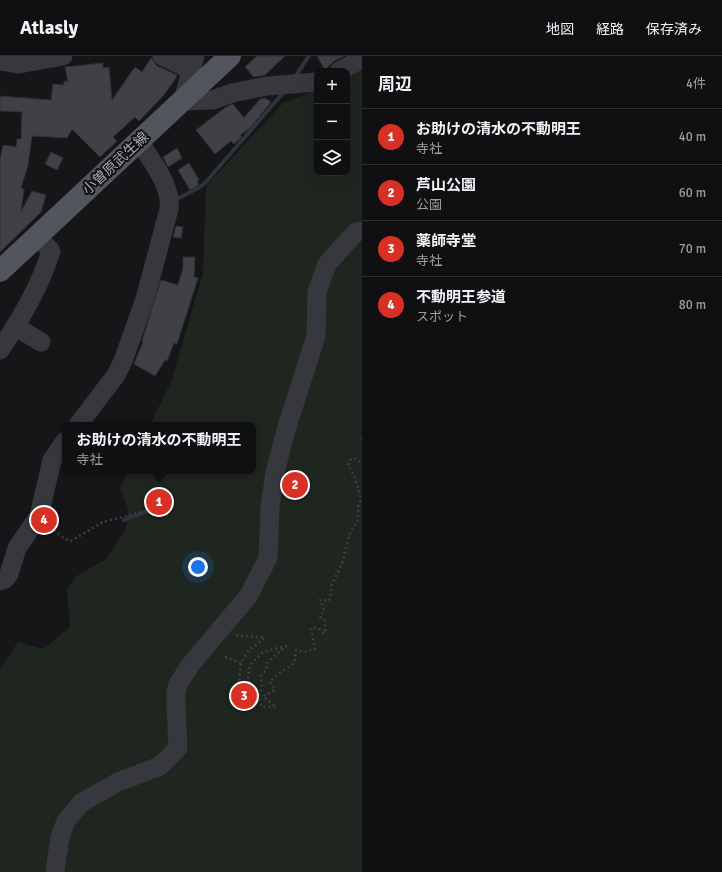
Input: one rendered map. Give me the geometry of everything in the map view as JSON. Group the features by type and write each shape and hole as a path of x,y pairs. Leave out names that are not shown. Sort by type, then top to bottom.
{"main road":[{"name":"小曽原武生線","path":"0,271 230,56"}],"street":[{"path":"0,61 19,64 63,56"},
{"path":"162,56 193,63 183,101 213,100 232,93 267,86 314,82"},
{"path":"345,68 362,59"},
{"path":"80,422 116,375 123,361 145,299 169,209 169,197 164,181 139,141"},
{"path":"55,872 60,837 66,821 81,803 118,782 160,766 178,748 176,692 178,684 191,664 249,595 268,558 270,507 274,473 316,336 317,292 327,264 356,232 362,231"},
{"path":"0,350 16,327 45,272 51,251 37,236"},
{"path":"16,327 42,342"},
{"path":"0,581 5,579 9,574 17,548 38,518 52,460 62,445"}],"path":[{"path":"245,696 250,664 263,652 286,646 267,663 266,670 261,676 262,687 258,694 262,707 276,707 263,696 275,690 270,682 271,680 276,673 290,666 295,660 296,650 303,652 315,649 311,628 318,628 326,632 324,619 320,617 324,610 320,600 329,601 332,584 342,564 349,535 358,520 358,507 361,498 355,477 348,465 350,460 354,458 362,464"},
{"path":"38,518 65,539 71,541 103,522 149,510"},
{"path":"230,635 265,638 249,650 241,663 239,679 246,690"},
{"path":"225,658 241,663"}],"shaded area":[{"path":"362,68 362,872 0,872 0,669 18,642 43,649 70,627 67,590 75,577 106,559 126,529 128,509 120,488 127,474 256,474 256,422 151,422 171,382 203,273 206,186 283,103 314,91 314,176 350,176 350,75"}],"building":[{"path":"257,56 285,56 265,75 254,77 245,67"},
{"path":"317,56 344,56 334,61 327,68 324,68"},
{"path":"151,58 157,66 177,75 176,78 163,96 139,121 135,117 113,137 117,141 100,157 72,129 67,138 32,136 28,165 21,188 24,189 21,212 32,191 46,195 41,212 0,252 0,160 3,145 16,147 17,139 21,139 22,112 0,111 0,96 51,100 53,84 64,85 64,81 68,82 65,67 103,63 103,68 109,67 112,100 135,67 142,72"},
{"path":"265,98 271,102 250,128 240,135 242,137 234,144 231,141 215,154 196,130 226,107 233,104 244,118 260,99"},
{"path":"177,148 182,158 168,167 163,157"},
{"path":"51,152 63,158 57,170 45,164"},
{"path":"189,163 199,180 197,181 199,185 190,190 178,170"},
{"path":"176,226 183,227 181,238 173,237"},
{"path":"183,257 195,257 194,277 198,278 177,344 174,343 167,361 165,360 155,376 134,364 143,342 142,341 161,280 178,285 183,268"}],"waterway":[{"path":"295,77 309,56"},
{"path":"175,200 200,187 206,182 283,93"},
{"path":"124,520 148,511 157,510"}],"place":[{"name":"芦山公園","path":"295,485"},
{"name":"お助けの清水の不動明王","path":"159,502"},
{"name":"不動明王参道","path":"44,520"},
{"name":"薬師寺堂","path":"244,696"}]}
